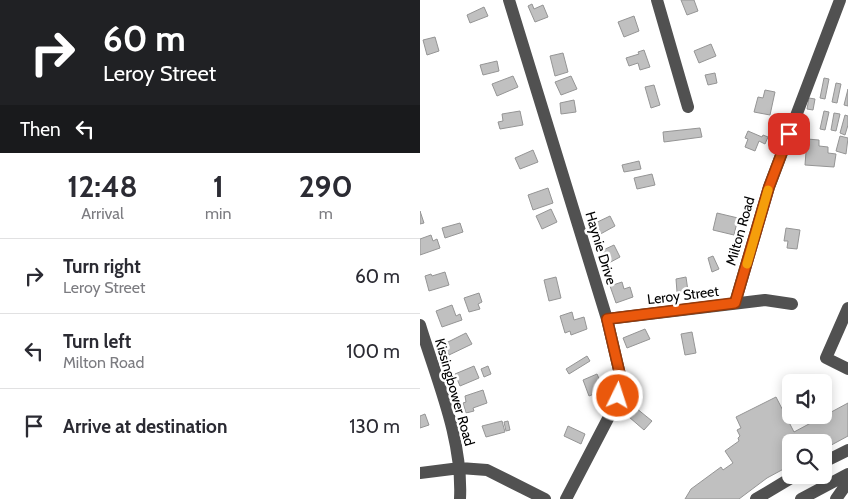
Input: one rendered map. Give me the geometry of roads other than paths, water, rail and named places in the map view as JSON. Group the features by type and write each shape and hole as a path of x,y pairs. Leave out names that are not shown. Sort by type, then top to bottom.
{"street":[{"name":"Haynie Drive","path":"509,0 607,319 622,383 613,409 566,499"},
{"path":"657,0 688,107"},
{"name":"Milton Road","path":"735,303 769,187 840,0"},
{"name":"Leroy Street","path":"607,319 765,300 792,304"},
{"path":"848,308 826,358 848,369"},
{"name":"Kissingbower Road","path":"420,325 456,440 460,468 460,499"},
{"path":"832,458 848,450"},
{"path":"420,472 460,468"},
{"name":"Kissingbower Road","path":"460,468 487,470 545,499"},
{"path":"801,499 848,474"},
{"path":"836,499 848,482"},
{"path":"756,499 782,483"}]}
